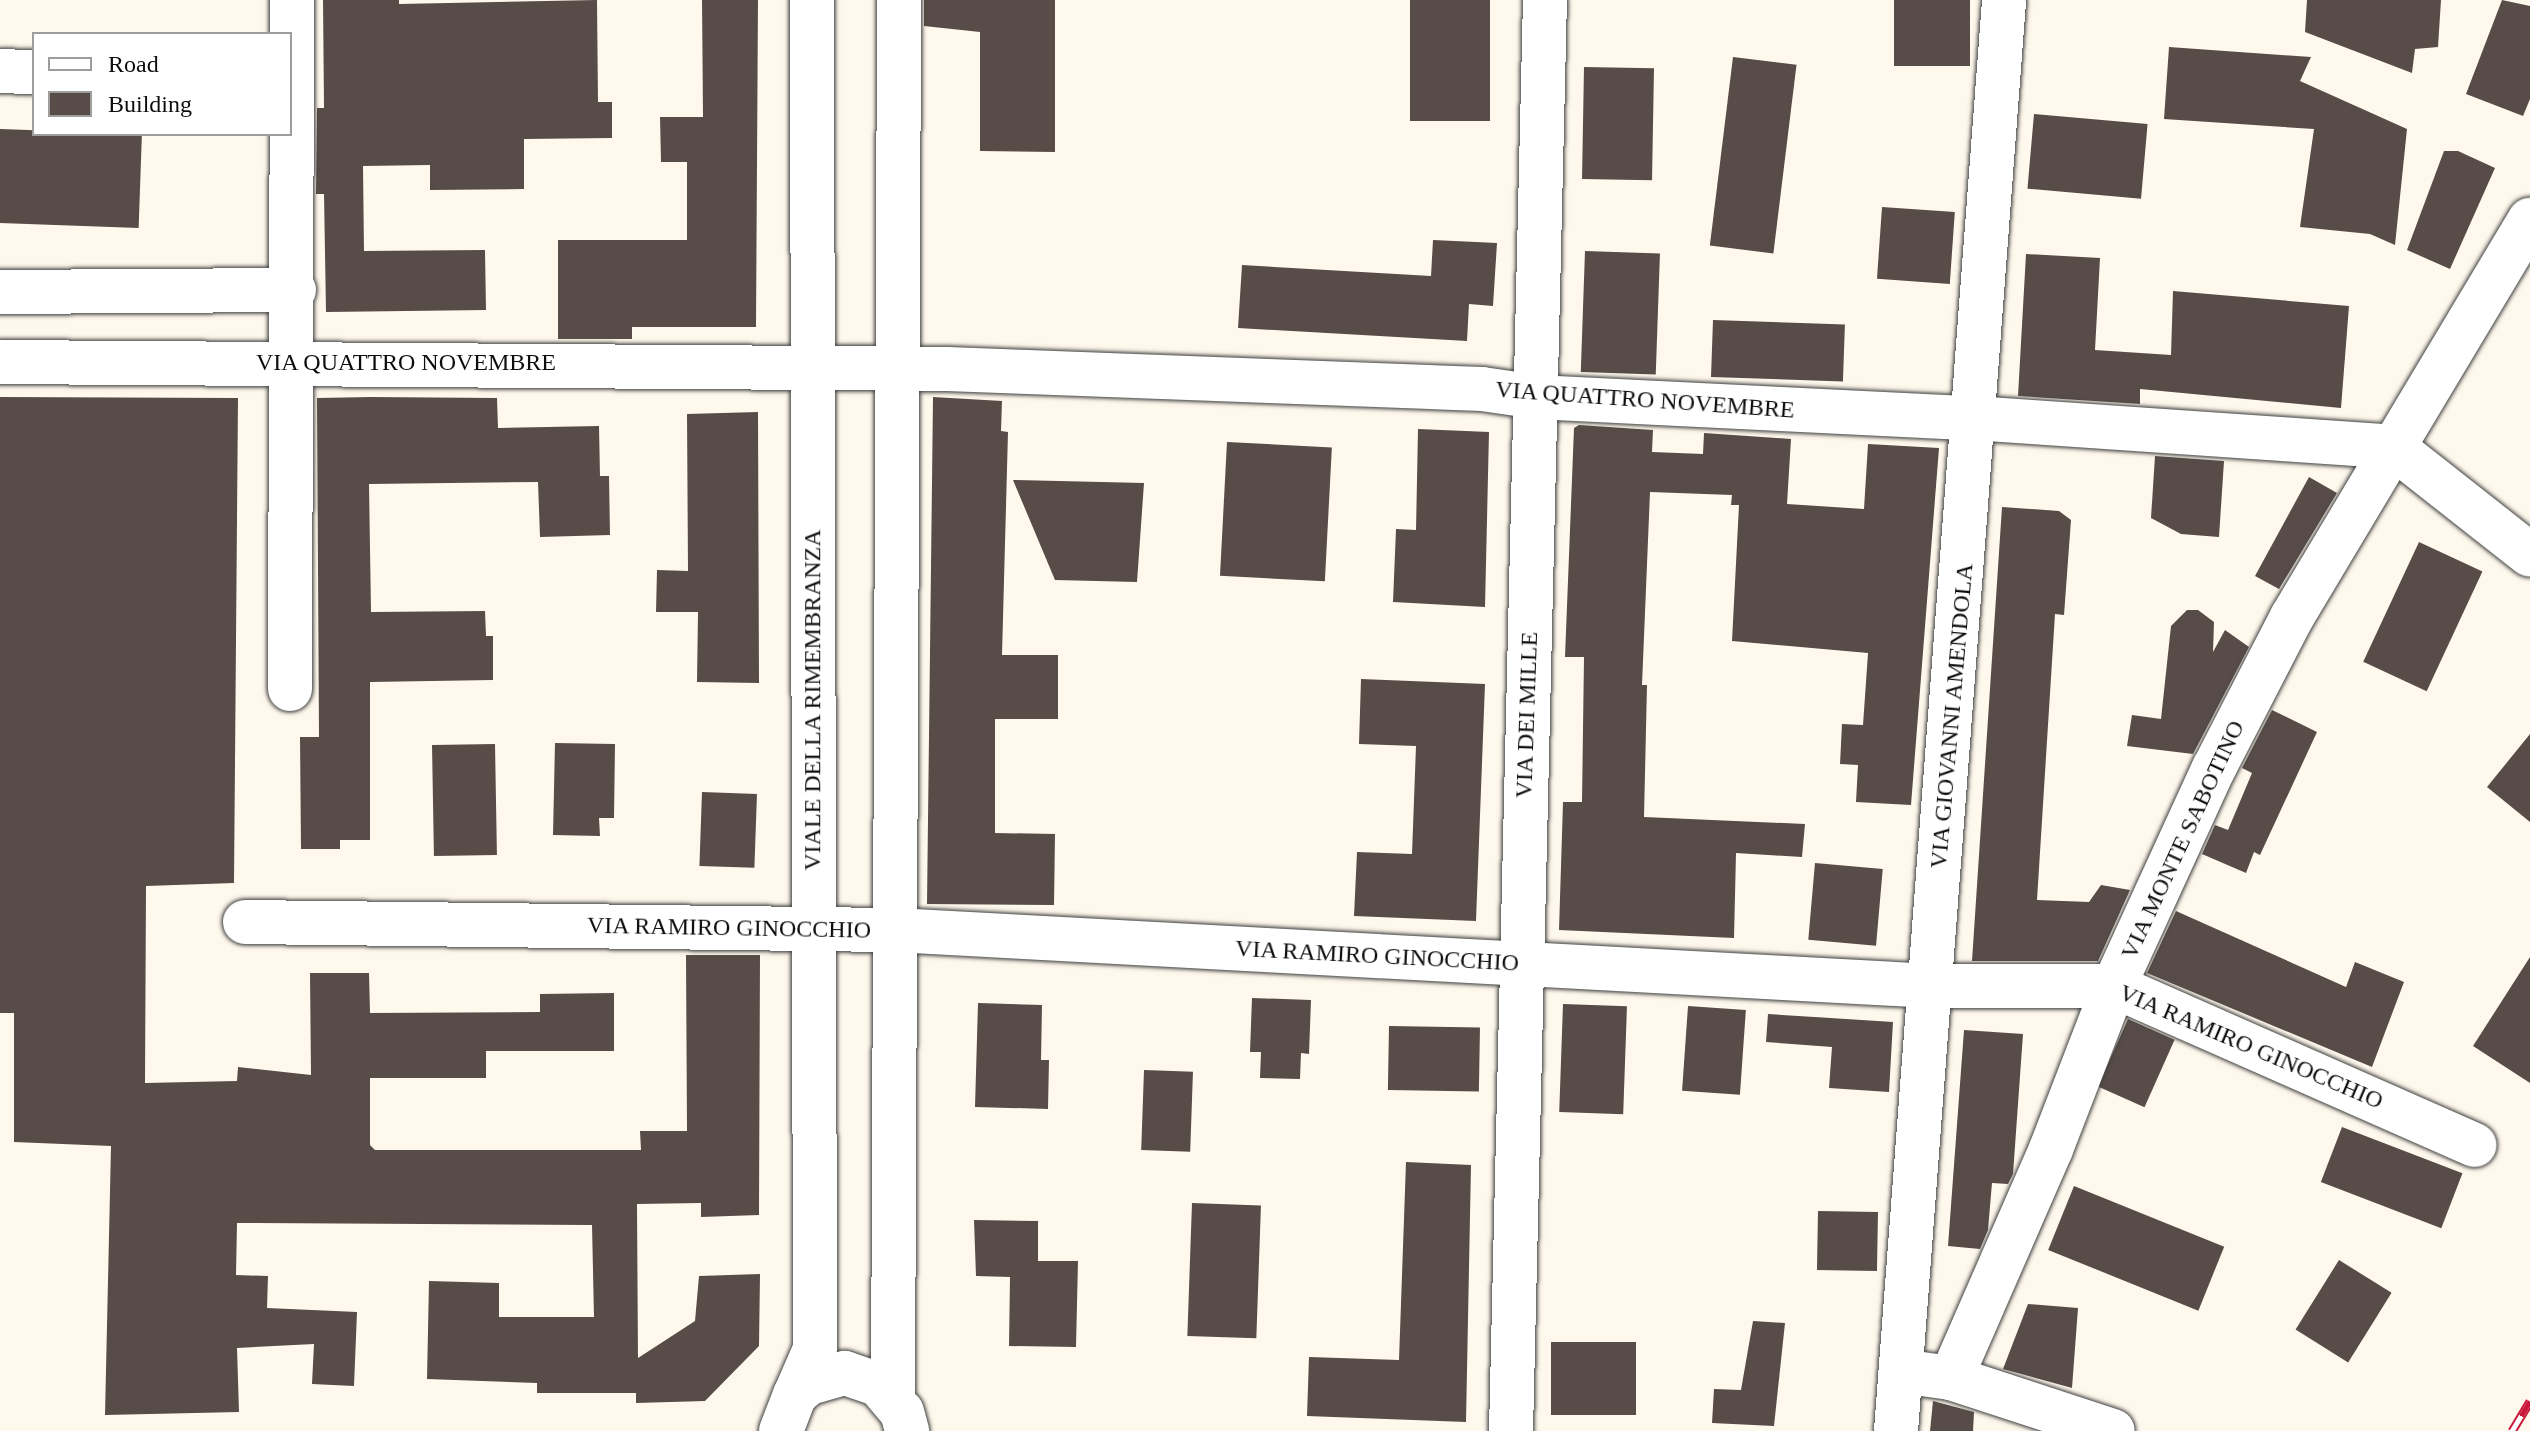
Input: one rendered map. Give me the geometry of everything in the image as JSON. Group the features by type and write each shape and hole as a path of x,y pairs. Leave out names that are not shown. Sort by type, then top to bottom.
{"street":[{"path":"292,0 292,32"},
{"name":"VIALE DELLA RIMEMBRANZA","path":"788,1413 815,1349 812,0"},
{"path":"899,0 895,930 900,1414"},
{"name":"VIA DEI MILLE","path":"1511,1431 1519,963 1537,397 1545,0"},
{"name":"VIA GIOVANNI AMENDOLA","path":"1896,1431 2004,0"},
{"path":"0,71 32,72"},
{"path":"290,689 294,290 292,136"},
{"name":"VIA MONTE SABOTINO","path":"1951,1378 2051,1149 2114,986 2278,645 2530,220"},
{"path":"0,292 294,290"},
{"name":"VIA QUATTRO NOVEMBRE","path":"0,362 293,361 897,368 1482,389 1537,397 1973,418 2393,447"},
{"path":"2393,447 2530,555"},
{"name":"VIA RAMIRO GINOCCHIO","path":"245,922 895,930 1931,986 2114,986 2474,1145"},
{"path":"1900,1371 1951,1378 2113,1431"},
{"path":"788,1413 809,1383 845,1373 863,1377 900,1414"}],"building":[{"path":"323,0 399,0 399,4 597,0 598,102 612,102 612,138 524,139 524,189 430,190 430,165 363,166 364,251 485,250 486,310 326,312 324,194 316,194 317,108 324,108"},
{"path":"702,0 758,0 756,327 632,327 632,339 558,339 558,240 687,240 687,162 661,162 660,117 703,117"},
{"path":"924,0 1055,0 1055,152 980,151 980,32 924,26"},
{"path":"1410,0 1490,0 1490,121 1410,121"},
{"path":"1894,0 1970,0 1970,66 1894,66"},
{"path":"2307,0 2441,0 2438,47 2415,49 2412,73 2305,32"},
{"path":"2502,0 2530,6 2530,99 2523,116 2466,94"},
{"path":"2169,47 2311,57 2300,81 2407,129 2395,245 2370,234 2300,227 2314,129 2164,119"},
{"path":"1733,57 1797,65 1773,253 1710,246"},
{"path":"1584,67 1654,68 1652,180 1582,179"},
{"path":"2034,114 2148,124 2141,199 2027,189"},
{"path":"0,129 32,130 32,136 142,136 139,228 0,223"},
{"path":"2444,151 2458,151 2495,168 2450,269 2407,250"},
{"path":"1882,207 1955,212 1950,284 1877,279"},
{"path":"1433,240 1497,243 1493,306 1469,304 1467,341 1238,328 1242,265 1431,276"},
{"path":"1585,251 1660,254 1656,375 1581,372"},
{"path":"2026,254 2100,258 2095,350 2171,355 2173,291 2349,306 2341,408 2140,389 2140,404 2018,396"},
{"path":"1713,320 1845,325 1843,382 1711,377"},
{"path":"0,397 238,398 234,883 146,886 145,1083 237,1081 238,1067 311,1075 310,973 369,973 370,1013 540,1012 540,994 614,993 614,1051 486,1051 486,1078 370,1078 370,1145 375,1150 641,1150 640,1131 687,1131 686,955 760,955 759,1215 701,1217 701,1203 637,1204 638,1358 695,1321 699,1276 760,1274 759,1346 705,1401 636,1403 636,1393 537,1393 537,1383 427,1379 429,1281 499,1283 499,1317 594,1317 592,1225 237,1223 236,1275 268,1276 267,1308 357,1312 354,1386 312,1384 314,1344 237,1348 239,1412 105,1415 111,1146 14,1142 14,1013 0,1013"},
{"path":"933,397 1002,401 1001,431 1008,432 1002,655 1058,655 1058,719 995,719 995,833 1055,834 1054,905 927,904"},
{"path":"317,398 497,398 498,428 599,426 600,476 609,476 610,535 540,537 538,482 369,484 371,612 485,611 486,636 493,636 493,680 370,682 370,840 340,840 340,849 301,849 300,737 319,737"},
{"path":"758,412 759,683 697,682 698,612 656,612 657,570 688,571 687,414"},
{"path":"1579,425 1653,430 1652,452 1703,454 1704,433 1791,439 1787,504 1864,509 1868,444 1939,448 1911,805 1856,802 1858,765 1840,764 1842,724 1863,725 1868,653 1732,641 1739,505 1731,505 1732,495 1650,492 1642,685 1647,685 1644,817 1805,824 1802,857 1736,853 1734,938 1559,930 1563,802 1582,802 1584,657 1565,657 1574,428"},
{"path":"1418,429 1489,432 1485,607 1393,602 1396,529 1416,530"},
{"path":"1227,442 1332,447 1325,581 1220,576"},
{"path":"2155,456 2224,461 2219,537 2181,534 2151,518"},
{"path":"2309,477 2337,493 2279,589 2255,576"},
{"path":"1013,480 1144,483 1137,582 1055,580"},
{"path":"2002,507 2059,511 2071,520 2064,615 2055,614 2037,900 2089,902 2101,885 2130,890 2098,961 1972,961"},
{"path":"2419,542 2482,572 2427,691 2363,662"},
{"path":"2187,610 2198,610 2214,622 2213,652 2225,630 2249,647 2193,754 2127,746 2132,715 2161,719 2171,626"},
{"path":"1361,679 1485,684 1476,921 1354,916 1357,852 1412,854 1416,746 1359,744"},
{"path":"2272,710 2317,732 2260,855 2254,852 2246,873 2202,854 2215,825 2228,830 2252,773 2242,768"},
{"path":"2530,734 2530,822 2487,787"},
{"path":"555,743 615,744 614,818 599,818 600,836 553,835"},
{"path":"495,744 497,855 434,856 432,745"},
{"path":"702,792 757,794 754,868 699,866"},
{"path":"1815,863 1883,869 1876,946 1808,940"},
{"path":"2176,911 2346,987 2355,962 2404,982 2372,1067 2147,973"},
{"path":"2530,957 2530,1083 2473,1046"},
{"path":"1252,998 1311,1000 1309,1054 1301,1053 1300,1079 1260,1078 1261,1052 1250,1052"},
{"path":"978,1003 1042,1005 1041,1060 1049,1060 1048,1109 975,1107"},
{"path":"1563,1004 1627,1006 1623,1114 1559,1112"},
{"path":"1688,1006 1746,1010 1740,1095 1682,1091"},
{"path":"1768,1014 1893,1022 1889,1092 1829,1088 1832,1047 1766,1042"},
{"path":"2128,1019 2175,1040 2144,1107 2098,1087"},
{"path":"1389,1026 1480,1028 1479,1092 1388,1090"},
{"path":"1964,1030 2023,1034 2013,1174 2008,1184 1992,1183 1988,1230 1980,1249 1948,1246"},
{"path":"1144,1070 1193,1072 1190,1152 1141,1150"},
{"path":"2342,1127 2462,1173 2441,1228 2321,1182"},
{"path":"1406,1162 1471,1165 1466,1422 1307,1416 1309,1357 1399,1360"},
{"path":"2074,1186 2224,1247 2198,1311 2048,1250"},
{"path":"1192,1203 1261,1205 1256,1338 1187,1336"},
{"path":"1818,1211 1878,1212 1877,1271 1817,1270"},
{"path":"974,1220 1038,1221 1038,1261 1078,1261 1076,1347 1009,1346 1010,1277 976,1276"},
{"path":"2339,1260 2392,1293 2348,1362 2296,1330"},
{"path":"2028,1304 2078,1308 2072,1388 2003,1369"},
{"path":"1753,1321 1785,1323 1774,1426 1712,1423 1714,1389 1741,1390"},
{"path":"1551,1342 1636,1342 1636,1415 1551,1415"},
{"path":"1933,1401 1974,1412 1973,1431 1930,1431"}],"railway":[{"path":"2512,1431 2530,1401"}]}
